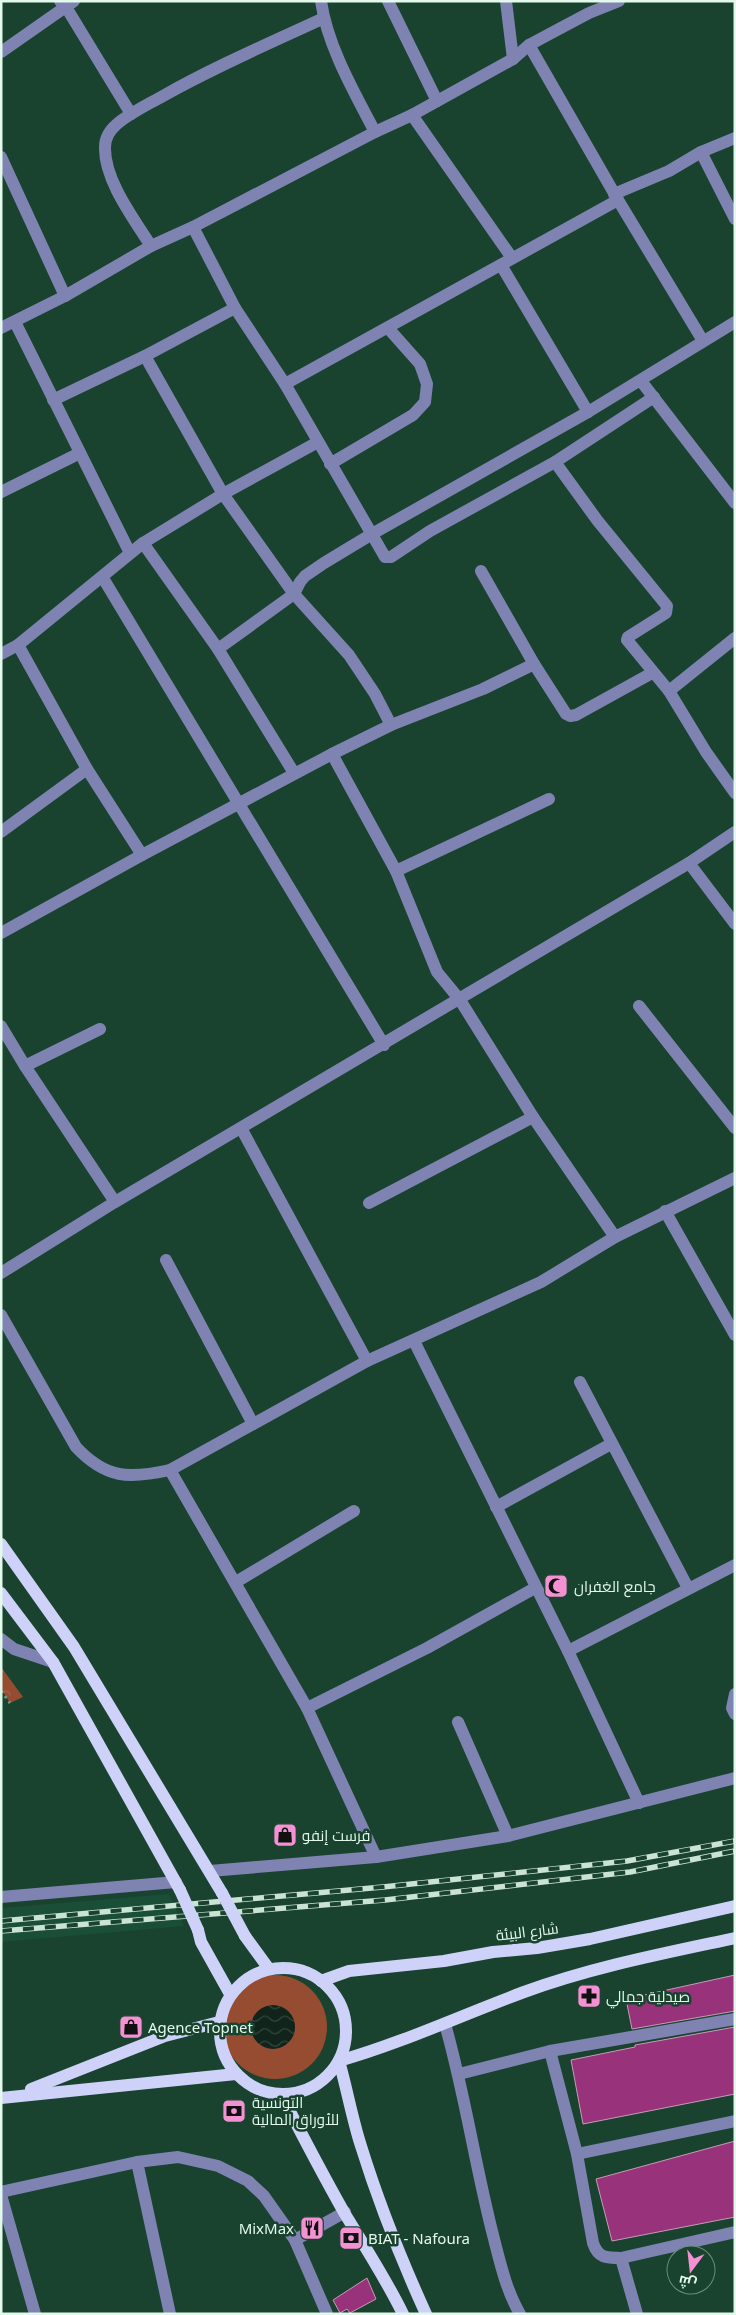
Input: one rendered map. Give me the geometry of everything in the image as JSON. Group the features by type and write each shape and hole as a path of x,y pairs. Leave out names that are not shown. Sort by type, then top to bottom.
{"main road":[{"path":"1,1544 74,1647 210,1871 245,1936 269,1968"},
{"path":"1,1593 53,1662 178,1886 198,1930 204,1949 230,1994"},
{"name":"شارع البيئة","path":"321,1980 349,1971 444,1961 493,1952 537,1948 590,1939 735,1906"},
{"path":"339,2061 445,2024 525,1992 590,1972 735,1938"},
{"path":"287,1967 305,1971 321,1980 338,1999 346,2023 346,2036 339,2061 321,2082 308,2089 281,2094 257,2088 236,2074 229,2065 220,2044 219,2022 223,2007 230,1994 248,1978 269,1968 287,1967"},
{"path":"16,2095 165,2036 219,2022"},
{"path":"339,2061 359,2140 391,2235 426,2314"},
{"path":"1,2098 236,2074"},
{"path":"281,2094 345,2212 387,2280 403,2314"}],"street":[{"path":"321,1 324,18 350,82 375,132"},
{"path":"388,1 437,101"},
{"path":"506,1 513,59"},
{"path":"1,328 65,296 151,246 193,227 375,132 412,115 513,59 530,45 589,13 620,1"},
{"path":"1,52 67,3 131,114"},
{"path":"151,246 122,200 111,173 105,147 107,137 112,130 131,114 187,82 324,18"},
{"path":"530,45 616,197 703,341"},
{"path":"412,115 512,258"},
{"path":"284,384 501,265 616,197 669,171 701,152 735,138"},
{"path":"701,152 734,214"},
{"path":"1,157 65,296"},
{"path":"193,227 235,308 284,384 385,557 391,557 430,531 555,462 654,397"},
{"path":"501,265 588,412"},
{"path":"53,400 145,356 235,308"},
{"path":"15,322 130,553"},
{"path":"218,649 294,594 305,576 372,534 641,381 735,322"},
{"path":"330,464 412,415 425,402 427,384 420,364 388,328"},
{"path":"145,356 223,494 294,594 350,655 375,694 390,725"},
{"path":"641,381 735,503"},
{"path":"1,654 18,645 103,578 143,543 223,494 318,442"},
{"path":"1,492 80,453"},
{"path":"555,462 598,520 667,606 666,613 628,637 629,644 669,691 706,752 735,793"},
{"path":"143,543 218,649 294,773"},
{"path":"481,572 543,680 570,716 576,715 652,673"},
{"path":"103,578 384,1045"},
{"path":"669,691 735,638"},
{"path":"18,645 87,769 142,855"},
{"path":"1,933 294,773 390,725 483,689 534,664"},
{"path":"332,754 396,871 437,972 460,1000 533,1117 615,1237"},
{"path":"1,832 87,769"},
{"path":"396,871 549,799"},
{"path":"1,1273 115,1202 384,1045 689,863 735,832"},
{"path":"689,863 735,924"},
{"path":"639,1006 735,1128"},
{"path":"1,1026 25,1066 115,1202"},
{"path":"25,1066 100,1029"},
{"path":"369,1203 533,1117"},
{"path":"241,1128 367,1361"},
{"path":"1,1315 76,1447 99,1468 122,1475 143,1476 170,1470 367,1361 541,1282 615,1237 735,1178"},
{"path":"665,1211 733,1330"},
{"path":"166,1260 254,1424"},
{"path":"414,1341 535,1588 568,1651 639,1804"},
{"path":"580,1382 688,1588"},
{"path":"496,1507 611,1444"},
{"path":"170,1470 307,1708 376,1857"},
{"path":"236,1582 354,1511"},
{"path":"568,1651 735,1565"},
{"path":"307,1708 427,1648 535,1588"},
{"path":"1,1639 14,1649 53,1662"},
{"path":"735,1694 732,1708 735,1714"},
{"path":"458,1722 508,1836"},
{"path":"210,1871 376,1857 508,1836 735,1778"},
{"path":"1,1897 178,1886"},
{"path":"459,2074 550,2051 735,2019"},
{"path":"445,2024 459,2074 488,2214 504,2276 511,2297 520,2314"},
{"path":"550,2051 577,2154 596,2253 605,2258 621,2258 735,2232"},
{"path":"577,2154 735,2121"},
{"path":"31,2313 1,2194 137,2162 178,2158 218,2166 248,2181 264,2196 295,2240 327,2314"},
{"path":"137,2162 170,2314"},
{"path":"295,2240 345,2212"},
{"path":"621,2258 637,2314"}],"path":[{"path":"1,1691 10,1703"}],"shaded area":[{"path":"169,1894 184,1926 1,1942 1,1908"}],"green space":[{"path":"1,1667 23,1697 10,1703 1,1689"},
{"path":"275,1975 295,1979 312,1990 323,2007 327,2027 323,2047 312,2064 295,2075 275,2079 255,2075 238,2064 227,2047 223,2027 227,2007 238,1990 255,1979"}],"water":[{"path":"269,2005 277,2005 289,2011 295,2027 289,2043 277,2049 269,2049 257,2043 251,2031 251,2023 257,2011"}],"building":[{"path":"735,1975 735,2011 632,2029 626,1999"},
{"path":"735,2027 735,2094 583,2124 571,2060 635,2047 635,2045"},
{"path":"735,2141 735,2217 612,2241 596,2179"},
{"path":"367,2278 376,2299 350,2313 347,2309 340,2313 333,2300"}],"railway":[{"path":"1,1921 383,1887 627,1861 735,1841"},
{"path":"1,1931 385,1900 630,1872 735,1851"}],"place":[{"name":"جامع الغفران","path":"556,1586"},
{"name":"فرست إنفو","path":"285,1835"},
{"name":"صيدلية جمالي","path":"589,1996"},
{"name":"Agence Topnet","path":"131,2027"},
{"name":"التونسية للأوراق المالية","path":"234,2111"},
{"name":"MixMax","path":"312,2228"},
{"name":"BIAT - Nafoura","path":"351,2238"}]}
